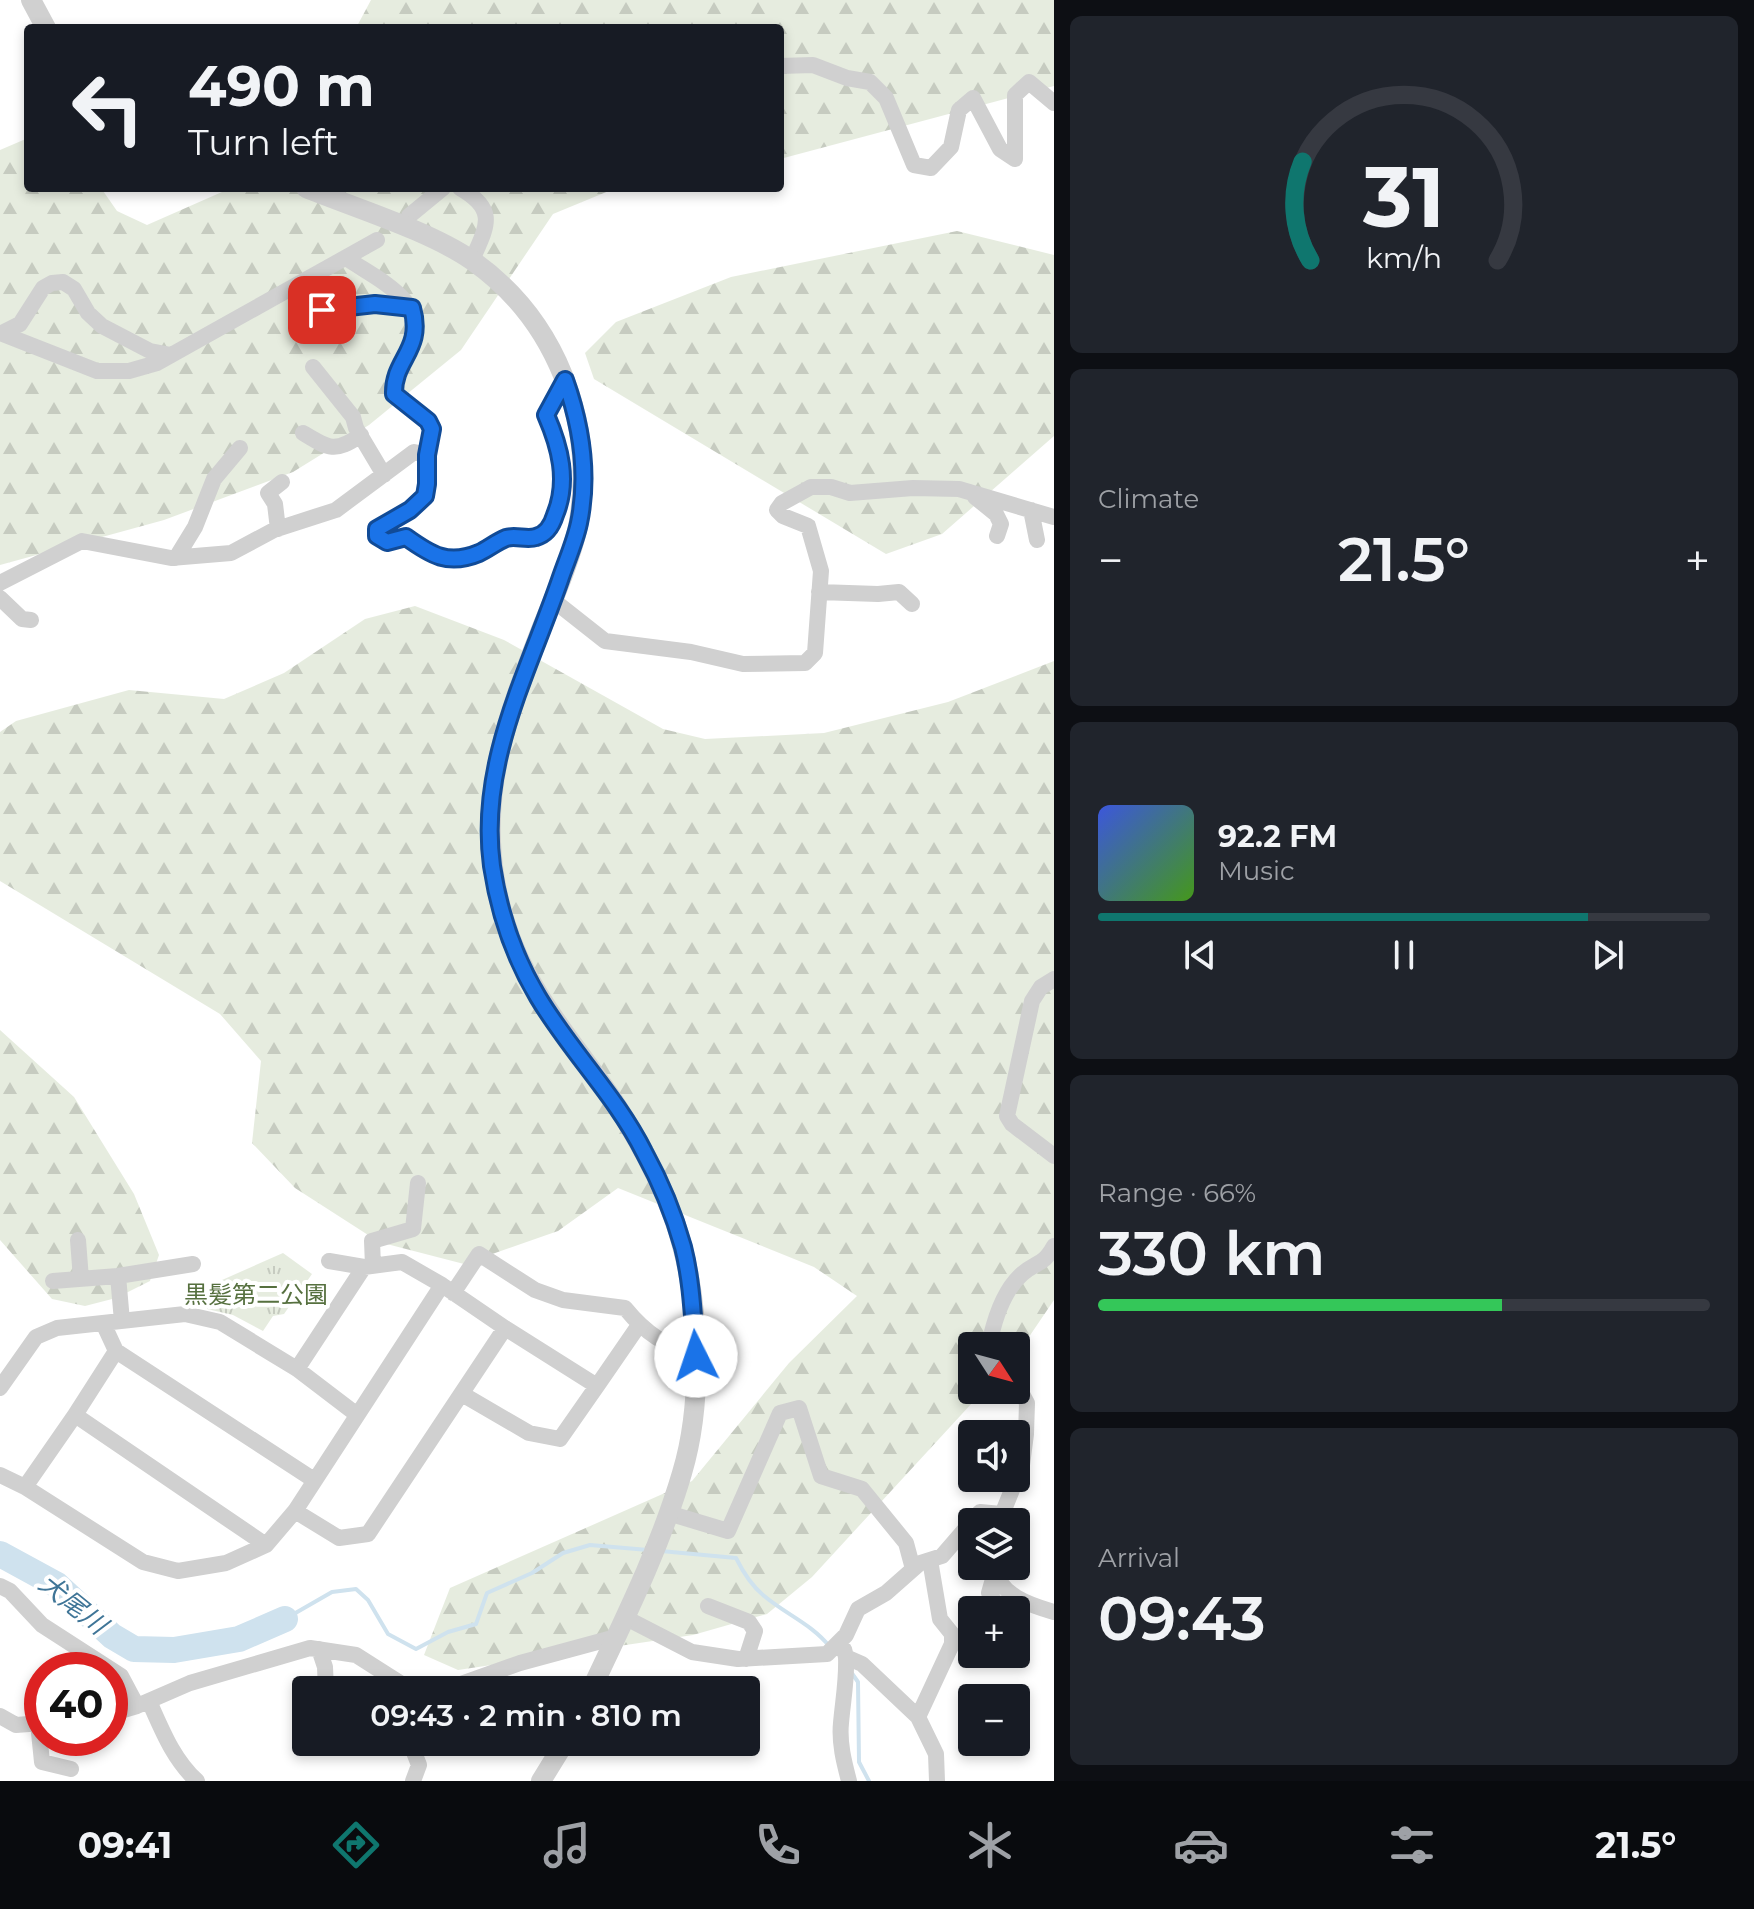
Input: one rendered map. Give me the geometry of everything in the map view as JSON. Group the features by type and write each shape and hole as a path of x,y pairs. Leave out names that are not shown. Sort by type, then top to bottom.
{"street":[{"path":"31,0 44,24"},
{"path":"784,66 813,65 847,78 870,82 886,98 914,165 931,168 951,147 959,110 973,98 1000,149 1015,159 1015,95 1029,82 1054,103"},
{"path":"316,192 423,236 472,260 529,314 559,361 578,418 583,458 579,523 498,749 492,790 492,862 511,941 537,996 611,1098 644,1151 667,1202 683,1248 696,1356 694,1407 686,1454 667,1516 598,1676"},
{"path":"409,216 438,192"},
{"path":"470,192 480,200 486,213 485,232 472,260"},
{"path":"1,333 97,371 129,371 157,363 377,240"},
{"path":"346,258 404,297 412,308 417,325 393,385 394,394 428,421 432,429 427,455 427,484 425,496 410,510 377,529 377,536 387,542 406,537 427,552 449,560 477,554 507,537 536,537 550,528 560,503 563,475 557,439 546,415 565,380"},
{"path":"1,333 20,324 43,288 63,282 74,289 88,313 102,326 150,351 171,355"},
{"path":"302,314 375,304 412,308"},
{"path":"313,367 353,417 384,475"},
{"path":"303,433 336,448 361,435"},
{"path":"176,558 195,527 214,479 240,448"},
{"path":"0,583 82,541 176,558 231,553 278,529 336,510 414,452 427,455"},
{"path":"278,529 275,504 268,493 282,482"},
{"path":"553,600 605,641 691,652 743,664 805,663 815,653 821,571 808,526 783,516 777,510 782,503 811,487 831,487 850,493 913,488 959,489 1054,517"},
{"path":"971,493 996,514 1001,524 997,536"},
{"path":"1031,510 1037,540"},
{"path":"819,592 899,592 912,604"},
{"path":"0,598 22,619 31,620"},
{"path":"1054,979 1041,987 1032,1001 1007,1116 1012,1124 1054,1156"},
{"path":"297,1369 368,1267 372,1241 413,1229 418,1183"},
{"path":"78,1240 81,1279"},
{"path":"992,1332 996,1313 1021,1275 1046,1260 1054,1246"},
{"path":"0,1475 25,1487 143,1562 178,1571 226,1563 266,1545 295,1511 356,1414 448,1289 479,1254 535,1290 563,1300 625,1308 639,1325 662,1343 696,1356"},
{"path":"329,1261 368,1267 402,1262 597,1386"},
{"path":"53,1281 118,1276 193,1264"},
{"path":"118,1276 122,1321"},
{"path":"0,1388 36,1337 57,1328 185,1314 220,1322 297,1369 356,1414"},
{"path":"103,1323 116,1351 314,1480"},
{"path":"462,1394 529,1433 560,1439 639,1325"},
{"path":"295,1511 339,1538 368,1534 505,1328"},
{"path":"25,1487 116,1351"},
{"path":"1004,1508 1022,1465 1027,1404"},
{"path":"667,1516 728,1531 780,1413 799,1408 821,1476 862,1489 906,1543 913,1569"},
{"path":"75,1415 266,1545"},
{"path":"849,1781 841,1753 840,1724 847,1680 840,1650 846,1635 858,1609 886,1593 913,1569 942,1556 958,1537"},
{"path":"918,1717 952,1644 952,1634 940,1619 930,1560"},
{"path":"1000,1580 1026,1604 1054,1612"},
{"path":"0,1586 10,1591 42,1625 121,1676 143,1704 185,1770 197,1781"},
{"path":"708,1606 749,1622 755,1631 746,1659"},
{"path":"624,1617 692,1652 746,1659 840,1650 862,1664 918,1717 936,1754 937,1781"},
{"path":"483,1676 616,1637"},
{"path":"128,1709 190,1683 310,1648 356,1655 388,1676"},
{"path":"319,1649 325,1676"},
{"path":"0,1716 16,1725 24,1724"},
{"path":"42,1756 42,1762 71,1769"},
{"path":"413,1781 419,1765 415,1756"},
{"path":"541,1781 556,1756"}],"green space":[{"path":"371,0 1054,0 1054,86 784,158 784,24 358,24"},
{"path":"24,140 24,192 104,192 117,211 147,225 222,192 606,192 553,214 461,350 369,425 293,472 164,520 0,565 0,150"},
{"path":"957,231 1054,255 1054,436 942,534 886,554 594,379 585,353 616,322 731,277"},
{"path":"415,606 504,640 663,729 705,739 824,733 948,702 1054,661 1054,1300 1030,1335 1030,1332 958,1332 958,1404 971,1404 812,1577 767,1614 693,1635 458,1670 424,1655 450,1588 692,1481 789,1363 857,1296 814,1267 618,1188 558,1231 464,1264 379,1242 295,1188 252,1143 261,1061 220,1014 0,881 0,732 16,721 129,690 224,699 284,673 365,619"},
{"path":"0,1030 74,1097 134,1194 159,1255 150,1281 116,1298 85,1306 52,1299 0,1240"},
{"name":"黒髪第二公園","path":"283,1253 312,1274 284,1314 273,1316 263,1331 233,1315 207,1309 204,1288"}],"waterway":[{"path":"285,1619 332,1592 356,1589 368,1600 388,1634 416,1649 448,1632 476,1624 487,1593 532,1573 563,1553 590,1545 648,1550"},
{"path":"661,1551 736,1558 759,1591 815,1632 830,1647"},
{"name":"犬尾川","path":"0,1554 57,1585 112,1636 134,1649 174,1650 239,1639 285,1619"},
{"path":"851,1672 858,1682 859,1762 869,1781"}],"route":[{"path":"322,310 375,304 412,308 417,325 412,346 393,385 394,394 428,421 432,429 427,455 427,484 425,496 410,510 377,529 377,536 387,542 406,537 427,552 449,560 477,554 507,537 536,537 550,528 560,503 563,475 557,439 546,415 565,380 578,418 583,458 579,523 498,749 492,790 492,862 511,941 537,996 611,1098 644,1151 667,1202 683,1248 696,1356"}]}
